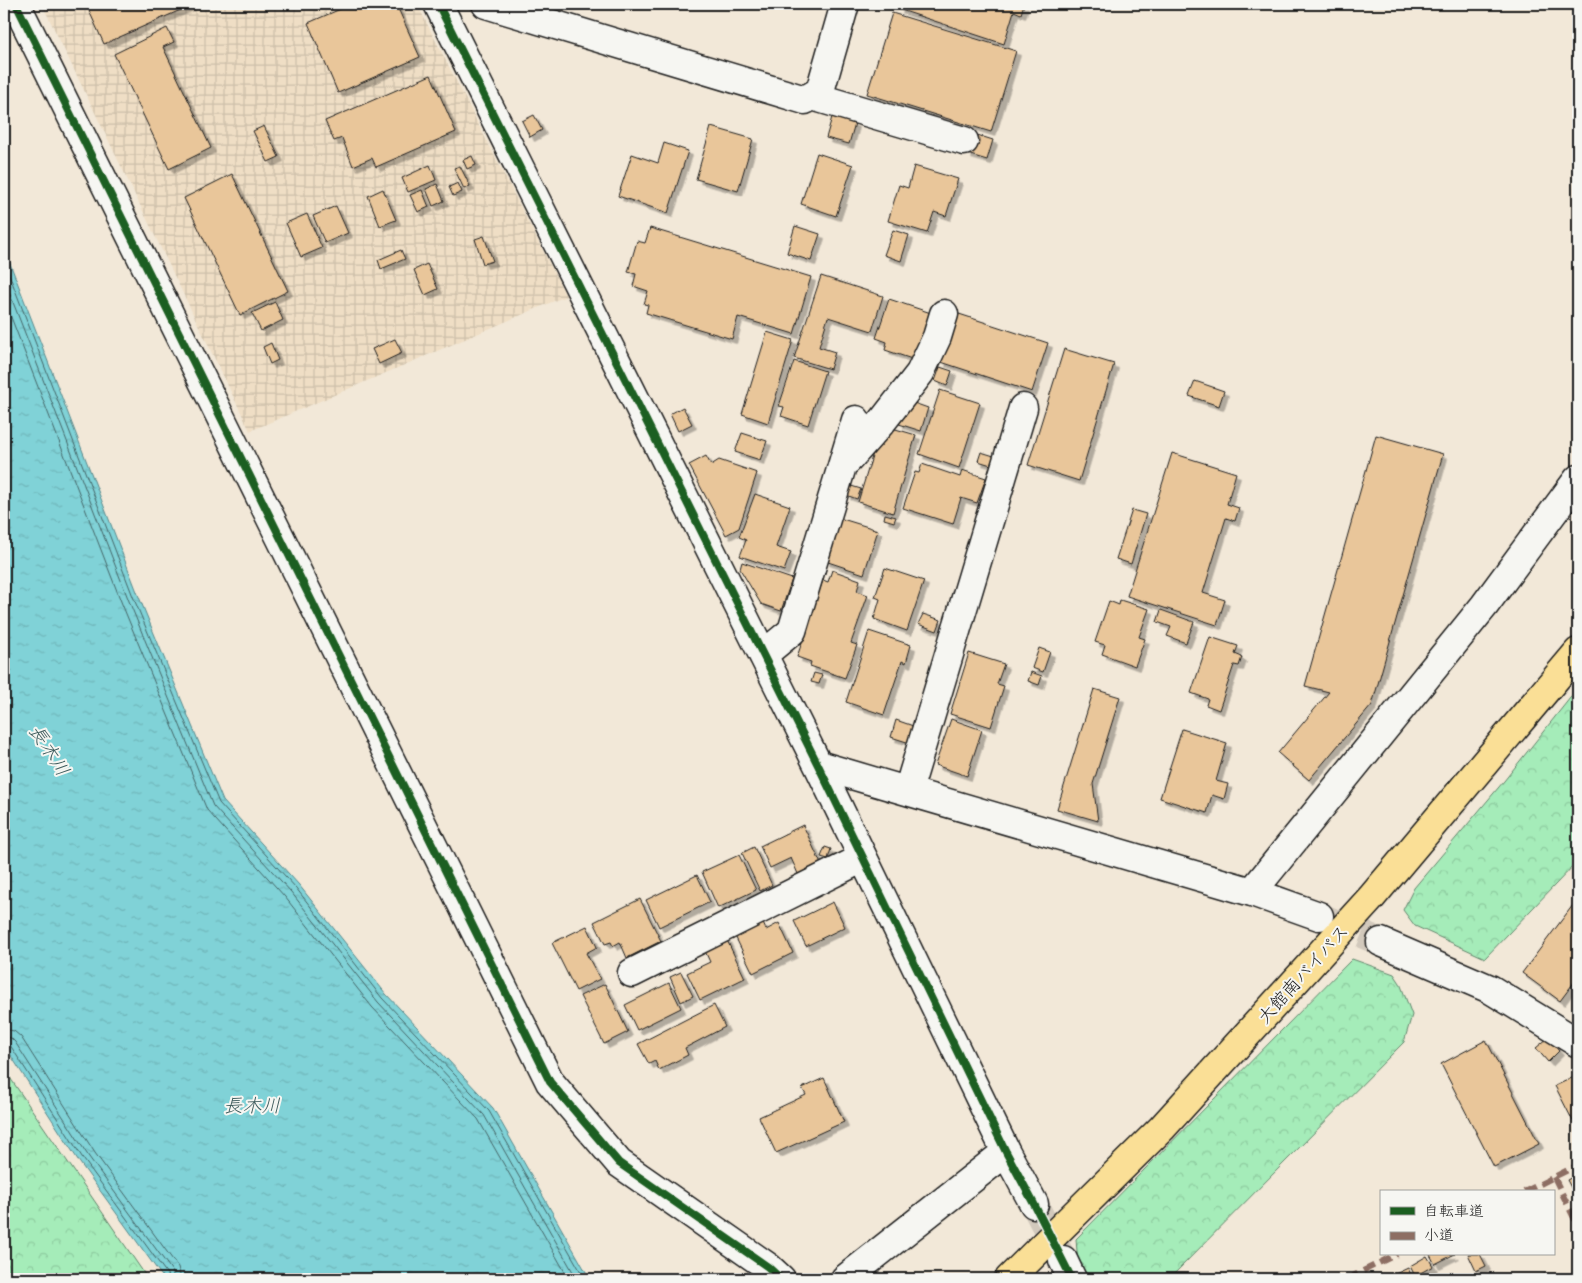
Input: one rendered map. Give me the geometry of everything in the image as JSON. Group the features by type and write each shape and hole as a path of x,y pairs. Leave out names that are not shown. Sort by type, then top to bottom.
{"highway":[{"name":"大館南バイパス","path":"1009,1279 1162,1128 1365,905 1578,652"}],"street":[{"path":"16,4 550,1082 619,1163 768,1267 781,1279"},
{"path":"438,4 818,765 1006,1152 1034,1204"},
{"path":"486,4 805,100 820,92 845,4"},
{"path":"812,96 964,141"},
{"path":"842,467 881,423 920,373 937,337 944,314"},
{"path":"908,791 1023,408"},
{"path":"763,655 792,631 856,420"},
{"path":"1252,892 1484,606 1578,479"},
{"path":"818,765 1252,892 1319,916"},
{"path":"632,973 864,858"},
{"path":"1381,942 1490,989 1578,1044"},
{"path":"845,1279 1006,1152"}],"shaded area":[{"path":"42,4 417,4 566,296 250,431"}],"green space":[{"path":"1578,688 1578,861 1485,958 1415,926 1403,910 1414,888 1504,781"},
{"path":"1352,959 1394,974 1400,983 1412,1015 1404,1042 1169,1279 1081,1279 1079,1276 1076,1239"},
{"path":"4,1069 148,1279 4,1279"}],"water":[{"name":"長木川","path":"4,248 139,597 223,801 299,885 386,994 493,1108 590,1279 164,1279 80,1163 4,1045"}],"building":[{"path":"86,4 194,4 104,44"},
{"path":"352,4 396,4 420,57 338,93 308,23"},
{"path":"900,4 1024,4 1021,14 1014,11 1004,44 898,9"},
{"path":"892,13 1016,51 991,132 867,94"},
{"path":"167,28 174,42 163,47 211,148 169,169 114,54"},
{"path":"431,75 456,132 376,167 372,158 353,166 342,138 334,141 325,121"},
{"path":"534,115 542,130 530,137 522,121"},
{"path":"832,117 855,123 849,144 826,138"},
{"path":"264,126 279,157 268,162 253,131"},
{"path":"711,127 753,139 738,191 696,179"},
{"path":"974,134 993,140 987,160 967,154"},
{"path":"664,143 688,151 668,213 618,196 632,154 658,163"},
{"path":"817,153 853,165 836,216 801,204"},
{"path":"472,156 476,165 467,169 463,160"},
{"path":"430,165 436,180 408,192 402,178"},
{"path":"460,166 470,186 464,189 454,168"},
{"path":"914,166 958,179 946,216 934,212 927,233 888,221 899,185 908,188"},
{"path":"232,174 288,291 240,315 184,198"},
{"path":"458,183 462,192 453,196 449,187"},
{"path":"437,184 444,201 433,206 426,189"},
{"path":"383,189 396,220 380,226 368,196"},
{"path":"422,190 429,207 418,212 410,195"},
{"path":"336,206 348,233 325,243 313,216"},
{"path":"307,214 322,248 301,257 286,223"},
{"path":"795,226 820,234 811,261 787,253"},
{"path":"650,228 811,277 794,334 738,317 732,339 646,313 648,305 644,304 648,291 633,286 636,274 628,272 637,241 645,243"},
{"path":"893,230 909,235 901,261 884,255"},
{"path":"484,236 493,261 483,264 475,239"},
{"path":"401,250 405,259 381,269 378,260"},
{"path":"427,264 438,289 425,295 414,270"},
{"path":"821,276 883,296 872,331 828,317 819,347 835,352 830,369 794,358"},
{"path":"889,299 934,314 918,361 885,350 887,342 876,338"},
{"path":"275,302 283,320 261,331 252,313"},
{"path":"956,313 1048,343 1032,392 941,362"},
{"path":"767,332 793,340 768,423 742,414"},
{"path":"395,339 402,353 379,364 372,349"},
{"path":"271,343 278,360 270,364 263,347"},
{"path":"1064,349 1114,364 1079,481 1028,465"},
{"path":"794,361 825,371 808,425 781,416 784,407 779,406"},
{"path":"940,367 952,371 947,386 935,381"},
{"path":"1195,381 1224,391 1219,406 1189,396"},
{"path":"940,390 980,403 959,468 919,454"},
{"path":"911,402 928,408 921,431 899,424 903,410 907,412"},
{"path":"683,407 692,424 678,431 670,414"},
{"path":"892,428 916,435 893,513 858,502 878,437"},
{"path":"742,433 767,441 760,460 735,452"},
{"path":"1376,435 1443,454 1372,705 1309,780 1278,753 1329,692 1305,686"},
{"path":"981,452 994,456 991,465 978,461"},
{"path":"1172,453 1236,473 1227,504 1239,508 1235,521 1226,518 1203,593 1225,600 1217,625 1127,596"},
{"path":"706,456 711,465 719,460 757,473 739,528 726,535 689,465"},
{"path":"922,464 960,477 962,470 986,478 977,503 961,498 953,524 903,508 915,472 919,473"},
{"path":"848,485 861,489 857,499 846,495"},
{"path":"755,494 790,506 776,547 791,552 784,571 740,556 746,540 739,537"},
{"path":"1132,510 1146,514 1131,564 1116,559"},
{"path":"885,514 896,517 894,522 884,519"},
{"path":"839,518 878,530 864,574 825,561"},
{"path":"742,562 792,579 781,611 761,604 740,569"},
{"path":"885,568 924,581 907,631 874,619 880,599 875,597"},
{"path":"832,570 860,580 857,591 868,595 851,643 857,645 845,678 810,666 811,662 797,657 823,580 828,582"},
{"path":"1120,600 1149,609 1139,637 1145,639 1135,666 1102,654 1105,645 1095,642 1109,601 1119,605"},
{"path":"1161,610 1194,622 1186,643 1167,636 1171,627 1157,622"},
{"path":"923,614 941,620 937,631 918,624"},
{"path":"869,631 911,645 906,663 902,661 884,715 846,702"},
{"path":"1210,637 1238,646 1235,654 1242,657 1239,666 1234,665 1219,710 1206,705 1208,699 1191,693"},
{"path":"1039,648 1050,652 1043,672 1032,668"},
{"path":"969,653 1004,664 997,684 1004,686 991,727 950,714"},
{"path":"1031,672 1042,676 1039,685 1028,681"},
{"path":"814,673 822,675 819,684 811,682"},
{"path":"1094,689 1120,697 1093,784 1098,821 1057,809"},
{"path":"951,719 982,730 967,776 935,765"},
{"path":"896,720 919,728 913,744 891,737"},
{"path":"1182,729 1227,743 1216,781 1228,784 1224,799 1212,795 1207,813 1160,798"},
{"path":"803,825 821,864 798,874 791,858 770,868 760,846"},
{"path":"754,847 772,885 760,891 742,853"},
{"path":"825,847 831,849 828,859 821,857"},
{"path":"739,855 756,890 718,908 702,872"},
{"path":"697,875 710,902 659,927 646,900"},
{"path":"640,899 661,941 627,958 620,942 613,946 611,942 605,944 594,922"},
{"path":"1576,901 1578,903 1578,977 1560,1001 1522,973"},
{"path":"833,902 845,927 806,946 794,921"},
{"path":"763,923 766,930 779,923 793,953 753,973 735,936"},
{"path":"587,926 597,947 586,953 600,979 576,991 552,943"},
{"path":"726,938 745,978 700,1000 687,973 710,962 704,949"},
{"path":"681,972 693,996 681,1002 670,977"},
{"path":"669,983 681,1008 637,1030 625,1005"},
{"path":"605,984 628,1032 604,1044 580,996"},
{"path":"714,1005 725,1027 685,1048 688,1055 659,1070 655,1061 649,1064 638,1044"},
{"path":"1548,1038 1559,1051 1548,1062 1536,1048"},
{"path":"1486,1040 1539,1144 1494,1167 1441,1064"},
{"path":"1576,1076 1578,1081 1578,1126 1576,1127 1555,1086"},
{"path":"824,1078 844,1122 776,1153 759,1117 806,1095 802,1088"},
{"path":"1578,1174 1578,1201 1567,1180"},
{"path":"1427,1256 1433,1266 1415,1276 1410,1266"},
{"path":"1431,1256 1451,1256 1435,1264"},
{"path":"1469,1256 1481,1256 1486,1266 1476,1271"},
{"path":"1408,1268 1412,1277 1393,1279 1391,1276"},
{"path":"1545,1274 1548,1279 1533,1279"}],"tunnel":[{"path":"1323,918 1381,942"},
{"path":"1034,1204 1062,1258"}],"marked path":[{"path":"1528,1190 1578,1165"},
{"path":"1554,1177 1578,1226"},
{"path":"1347,1279 1393,1256"}],"cycle path":[{"path":"16,4 550,1082 619,1163 768,1267 781,1279"},
{"path":"438,4 818,765 1006,1152 1072,1279"}]}
